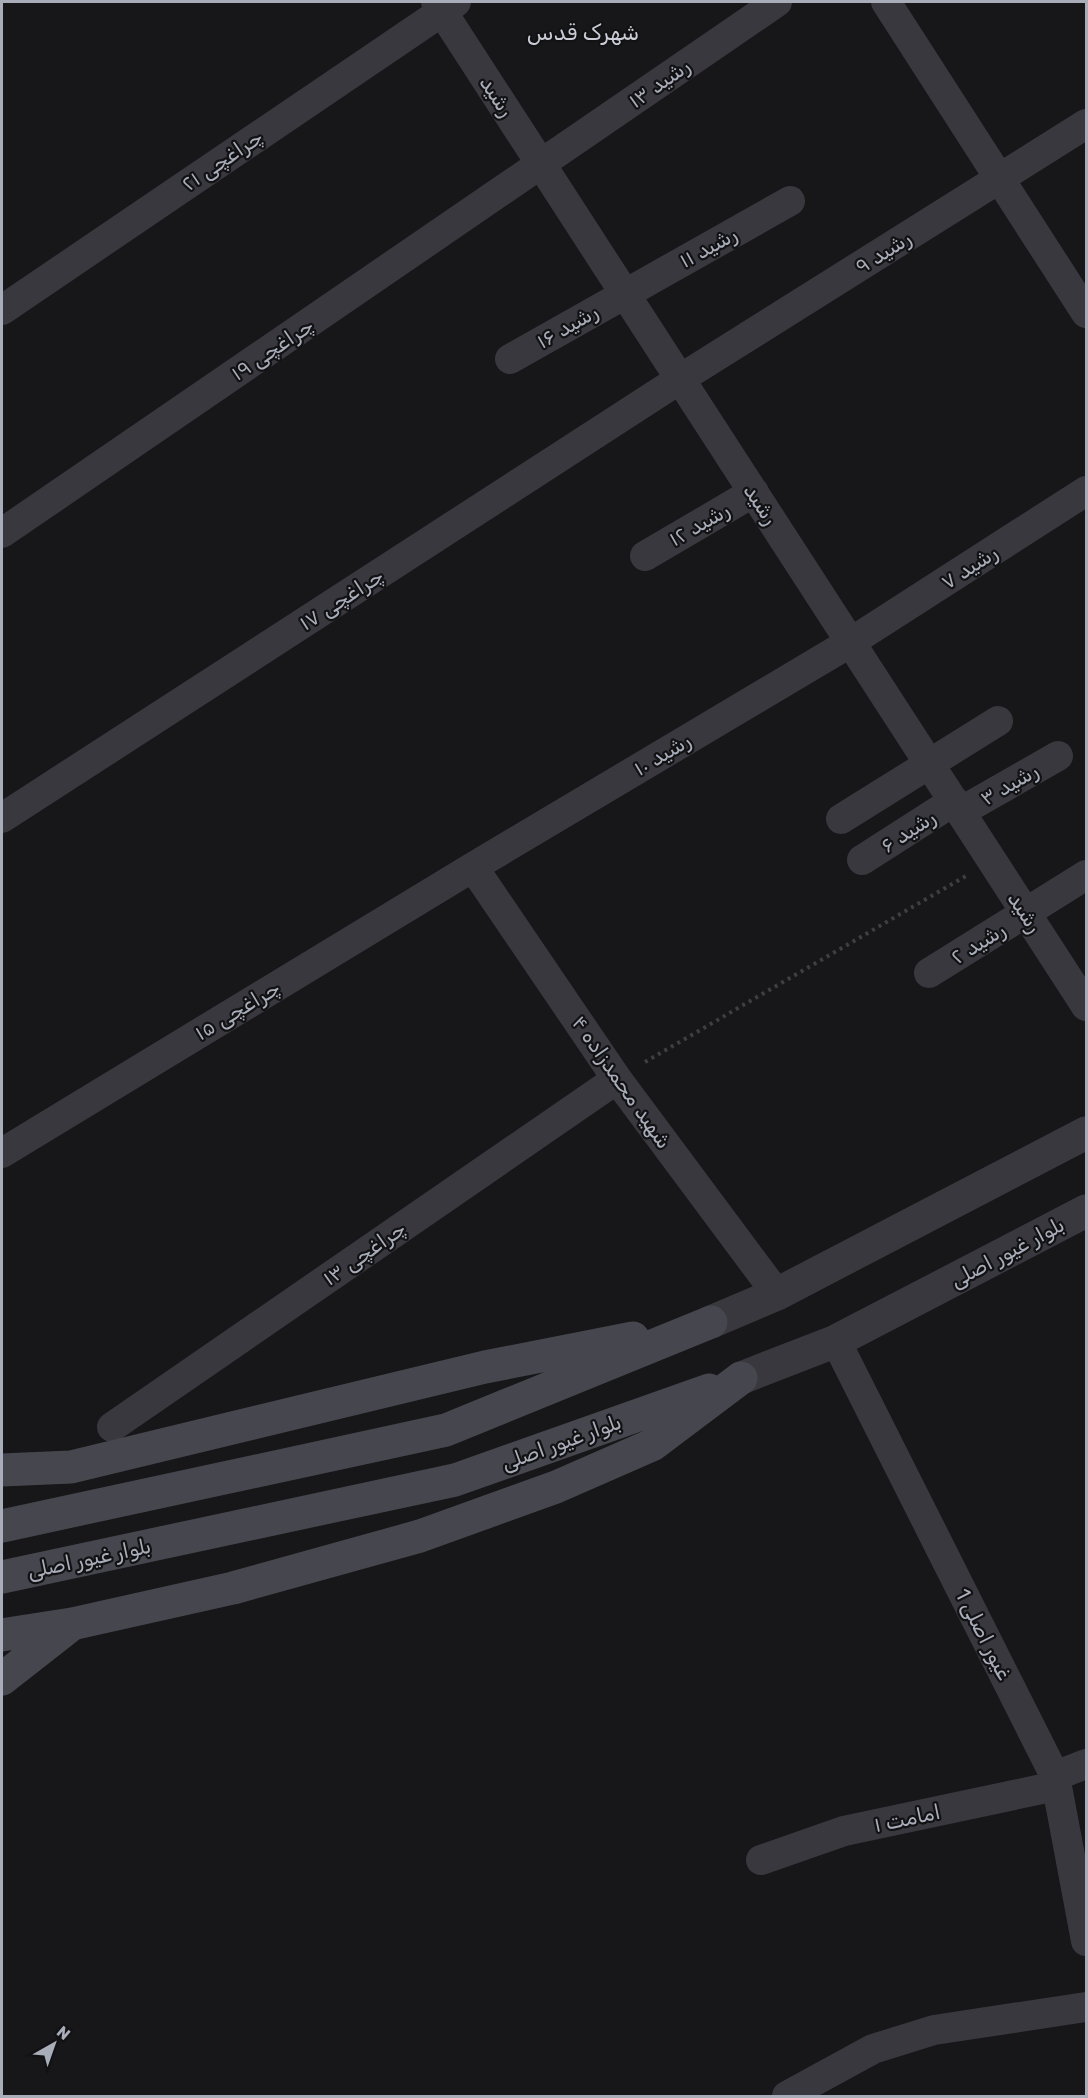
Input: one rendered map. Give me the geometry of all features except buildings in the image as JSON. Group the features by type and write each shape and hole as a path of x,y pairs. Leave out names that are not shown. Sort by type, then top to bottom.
{"main road":[{"path":"2,1527 446,1430 711,1322"},
{"path":"2,1470 71,1467 485,1367 711,1322"},
{"path":"2,1635 72,1624 233,1588 420,1536 556,1487 652,1445 741,1378"},
{"name":"بلوار غیور اصلی","path":"2,1577 455,1480 741,1378"},
{"path":"2,1679 72,1624"}],"street":[{"name":"رشید ۱۳","path":"542,164 777,2"},
{"path":"886,2 1086,313"},
{"name":"رشید","path":"445,5 542,164 1086,1006"},
{"name":"چراغچی ۲۱","path":"2,310 445,5"},
{"name":"رشید ۹","path":"680,379 1086,124"},
{"name":"چراغچی ۱۹","path":"2,533 542,164"},
{"name":"رشید ۱۱","path":"625,293 790,201"},
{"name":"رشید ۱۶","path":"510,359 625,293"},
{"name":"چراغچی ۱۷","path":"2,819 680,379"},
{"name":"رشید ۷","path":"851,642 1086,491"},
{"name":"رشید ۱۲","path":"645,556 754,492"},
{"name":"رشید ۱۰","path":"473,867 851,642"},
{"path":"841,819 998,721"},
{"name":"رشید ۳","path":"957,806 1058,756"},
{"name":"رشید ۶","path":"862,860 957,806"},
{"name":"شهید محمدزاده ۴","path":"473,867 617,1078 777,1294"},
{"name":"چراغچی ۱۵","path":"2,1153 473,867"},
{"name":"رشید ۲","path":"929,973 1086,875"},
{"name":"چراغچی ۱۳","path":"112,1427 617,1078"},
{"path":"711,1322 777,1294 1086,1133"},
{"name":"بلوار غیور اصلی","path":"741,1378 836,1341 1086,1211"},
{"name":"غیور اصلی 1","path":"836,1341 1056,1781 1086,1941"},
{"name":"امامت ۱","path":"761,1860 844,1831 1056,1781 1086,1764"},
{"path":"787,2097 873,2049 934,2030 1086,2007"}],"path":[{"path":"617,1078 992,861"}],"district":[{"name":"شهرک قدس","path":"583,32"}]}
